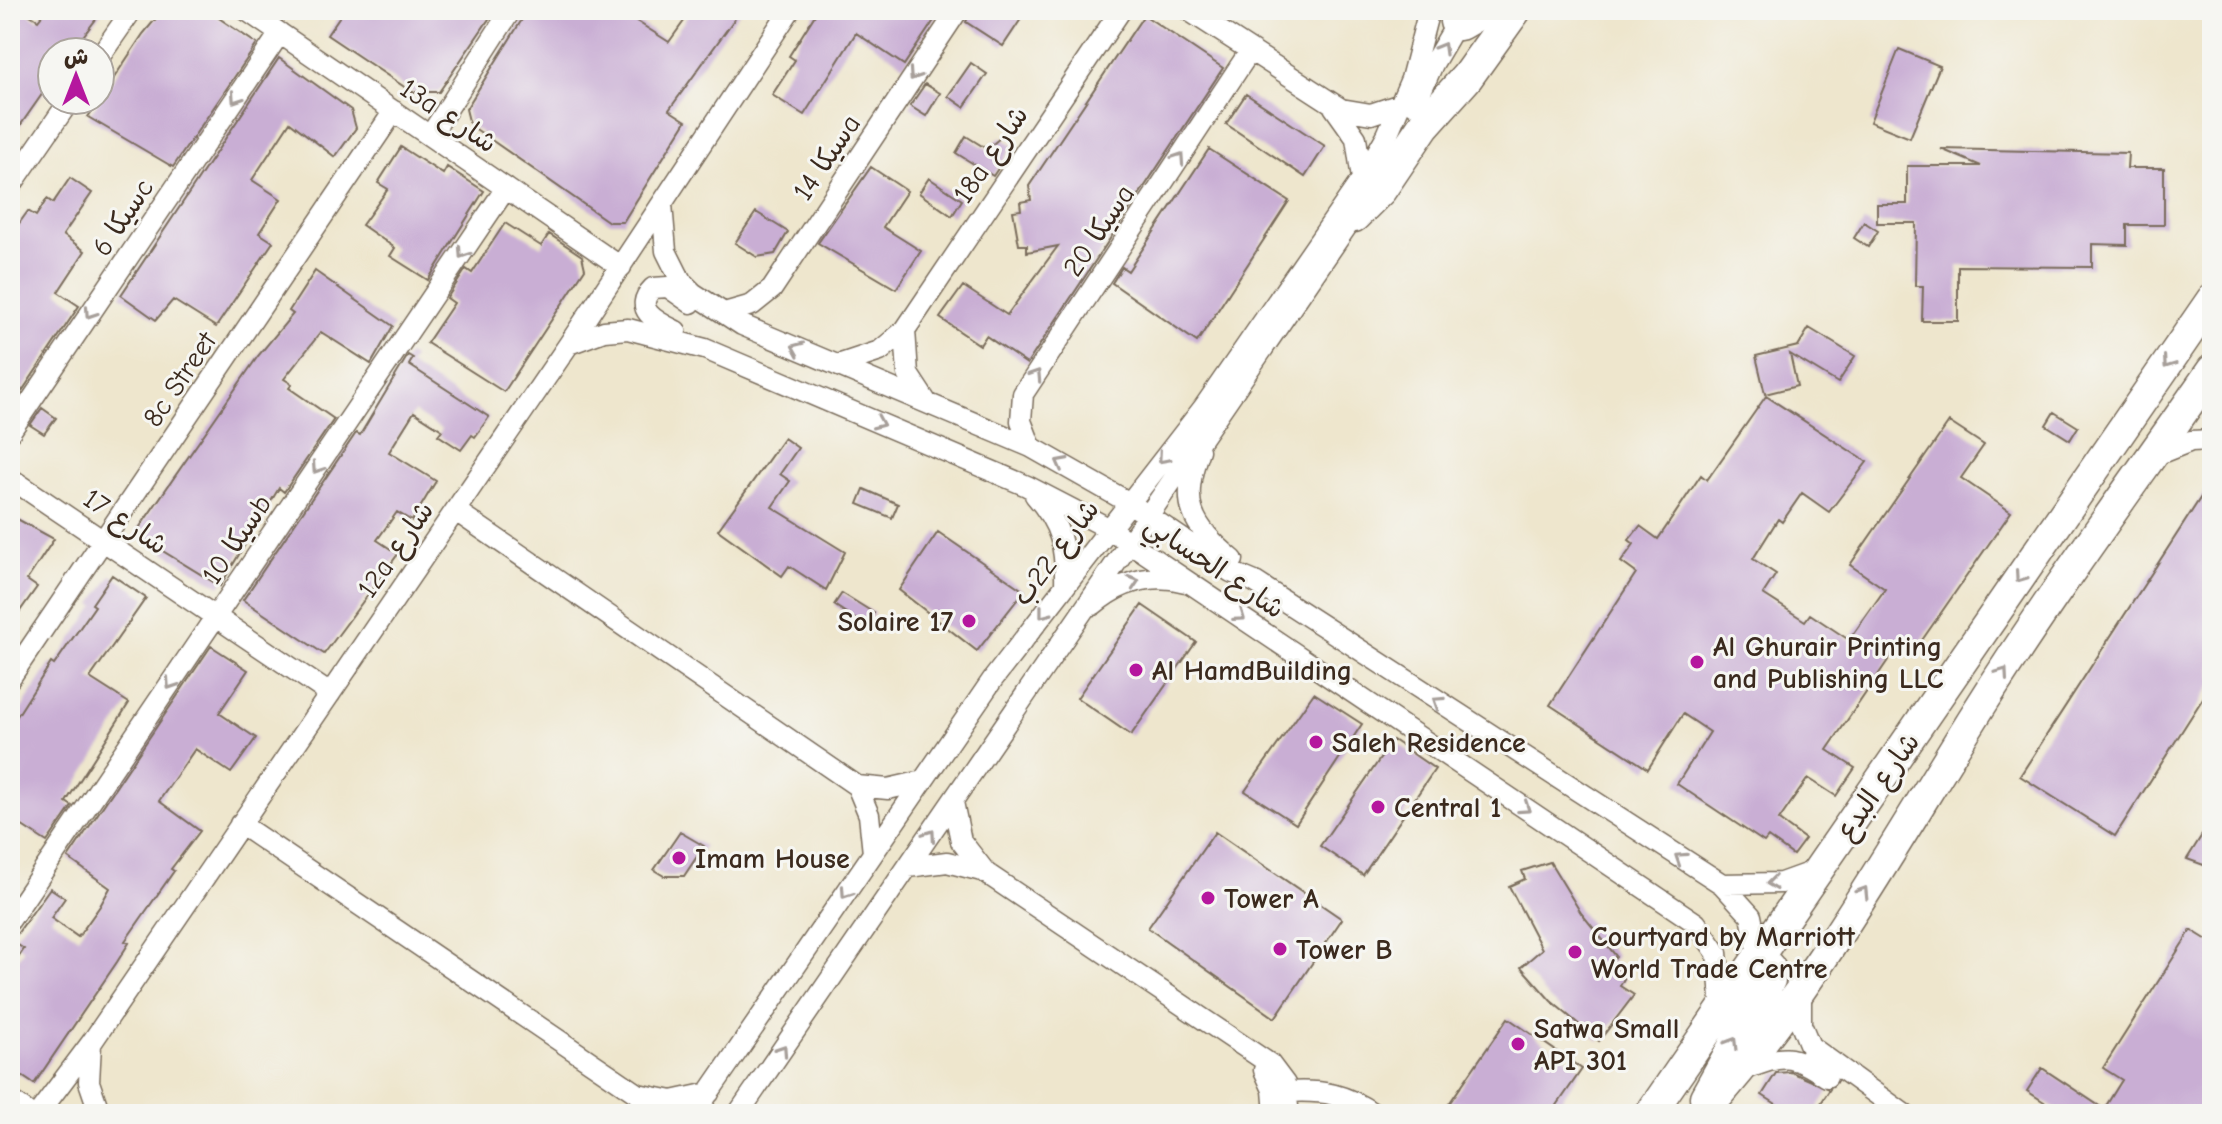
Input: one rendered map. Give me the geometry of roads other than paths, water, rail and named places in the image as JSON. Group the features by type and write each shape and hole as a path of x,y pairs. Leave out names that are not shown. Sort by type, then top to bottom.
{"main road":[{"path":"1354,216 1380,190 1424,125 1467,77 1515,10"},
{"name":"شارع البدع","path":"1650,1114 2212,299"},
{"name":"شارع البدع","path":"1702,1114 1743,1070 1985,700 2212,370"},
{"path":"1702,1114 1717,1070 1770,980 1770,968 1759,956"}],"street":[{"path":"114,36 132,10"},
{"name":"13a شارع","path":"246,10 621,267"},
{"path":"430,136 511,10"},
{"name":"12a شارع","path":"38,1114 92,1042 456,511 790,10"},
{"name":"سيكا 14a","path":"724,313 752,305 772,289 958,10"},
{"name":"18a شارع","path":"838,365 871,356 905,330 1121,10"},
{"path":"1188,10 1331,104 1351,112 1371,114 1401,104"},
{"name":"شارع 22ب","path":"738,1114 1354,216 1401,136 1458,13"},
{"name":"شارع 22ب","path":"694,1114 993,679 1204,407 1362,179 1401,104 1419,56 1458,13"},
{"name":"سيكا 6c","path":"10,432 280,33"},
{"name":"سيكا 20a","path":"1031,447 1021,421 1023,394 1250,51"},
{"path":"1331,104 1356,138 1362,179"},
{"name":"8c Street","path":"10,678 394,111"},
{"path":"10,187 59,116"},
{"name":"سيكا 10b","path":"10,920 506,188"},
{"name":"شارع الحسابي","path":"662,204 663,234 672,267 693,293 742,325 1031,447 1128,502 1231,572 1255,582 1722,884 1751,916 1759,956"},
{"path":"705,349 649,316 644,301 653,288 668,287 704,313 742,325"},
{"name":"شارع الحسابي","path":"569,344 604,331 628,329 705,349 1027,486 1108,528 1696,923 1717,953 1722,1009"},
{"path":"905,330 908,374 927,403"},
{"path":"1207,427 1191,474 1190,505 1206,537 1255,582"},
{"path":"2152,457 2191,441 2212,440"},
{"name":"شارع 17","path":"10,478 330,694"},
{"path":"1027,486 1053,517 1062,535 1065,586"},
{"path":"456,511 857,786 888,789 923,781"},
{"path":"1081,616 1112,590 1129,582 1169,577 1196,585"},
{"path":"857,786 869,815 873,853"},
{"path":"953,802 961,841 986,873 1276,1070 1288,1092 1289,1114"},
{"path":"240,824 638,1094 653,1114"},
{"path":"908,867 947,862 986,873"},
{"path":"1722,884 1781,883 1820,868"},
{"path":"1801,985 1800,1016 1810,1046 1904,1114"},
{"path":"92,1042 89,1082 100,1114"},
{"path":"1256,1056 1270,1080 1275,1114"},
{"path":"1743,1070 1778,1057 1799,1059 1883,1114"},
{"path":"1288,1092 1331,1092 1352,1099 1374,1114"},
{"path":"638,1094 672,1101 709,1093"},
{"path":"10,1100 30,1114"}],"place":[{"name":"Solaire 17","path":"969,621"},
{"name":"Al Ghurair Printing and Publishing LLC","path":"1697,662"},
{"name":"Al HamdBuilding","path":"1136,670"},
{"name":"Saleh Residence","path":"1316,742"},
{"name":"Central 1","path":"1378,807"},
{"name":"Imam House","path":"679,858"},
{"name":"Tower A","path":"1208,898"},
{"name":"Tower B","path":"1280,949"},
{"name":"Courtyard by Marriott World Trade Centre","path":"1575,952"},
{"name":"Satwa Small API 301","path":"1518,1044"}]}
